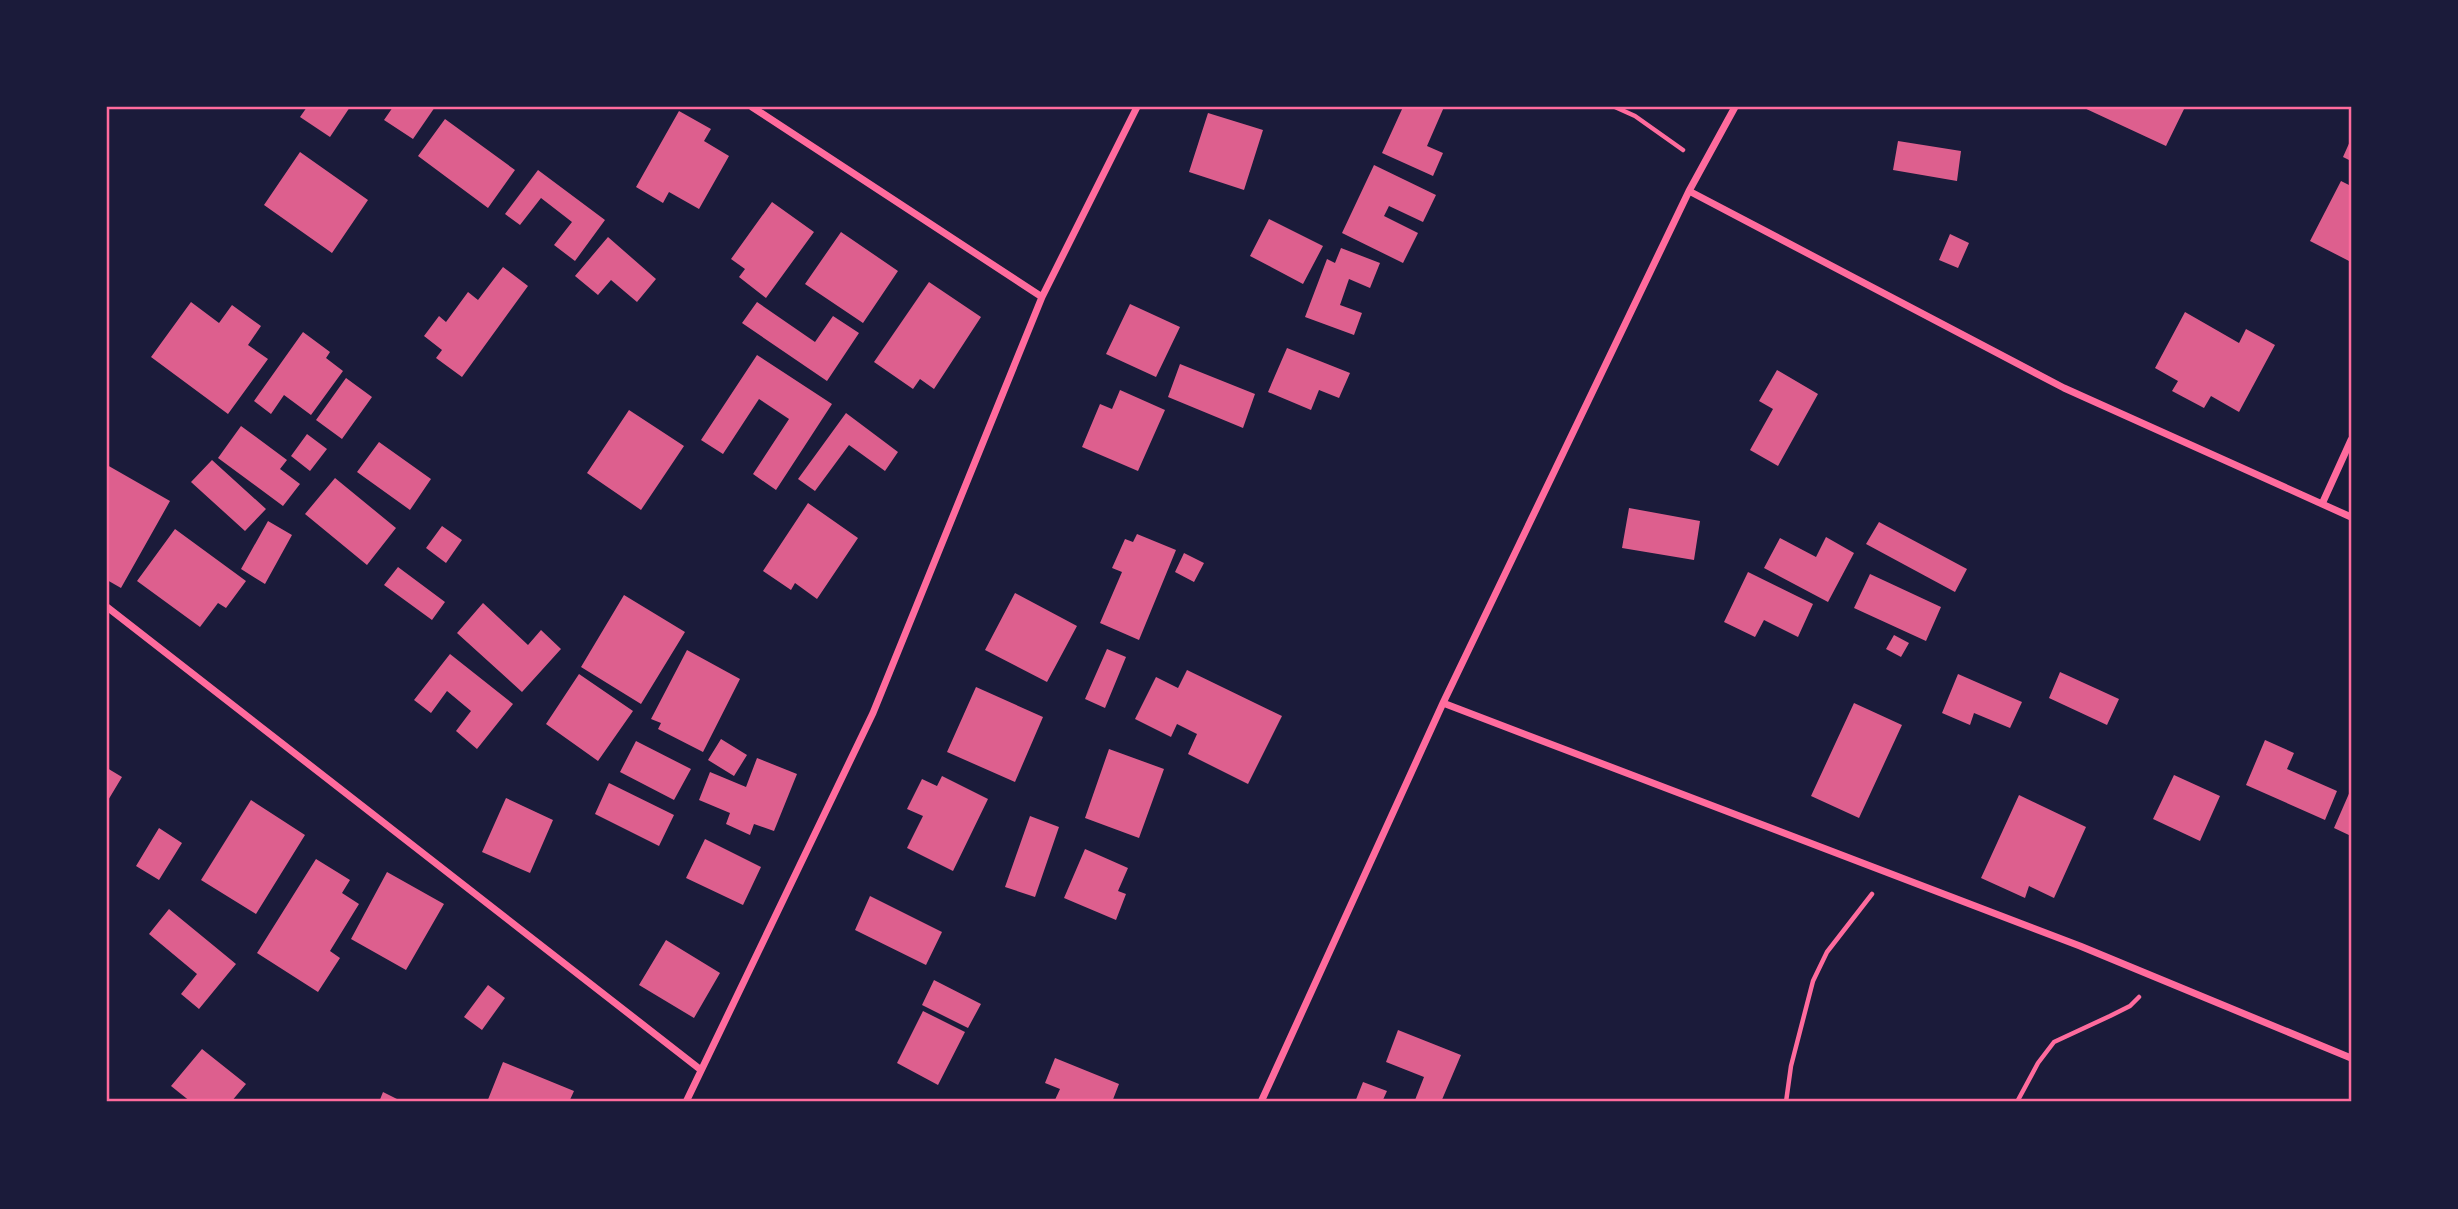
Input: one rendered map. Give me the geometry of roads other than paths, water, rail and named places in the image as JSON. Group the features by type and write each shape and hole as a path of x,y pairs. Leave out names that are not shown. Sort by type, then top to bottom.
{"street":[{"path":"752,107 1042,297"},
{"path":"686,1102 873,713 1042,297 1137,107"},
{"path":"1261,1102 1443,703 1689,191 1735,107"},
{"path":"1689,191 2064,388 2351,517"},
{"path":"2322,504 2351,440"},
{"path":"107,607 701,1070"},
{"path":"1443,703 2159,978 2351,1058"}]}
